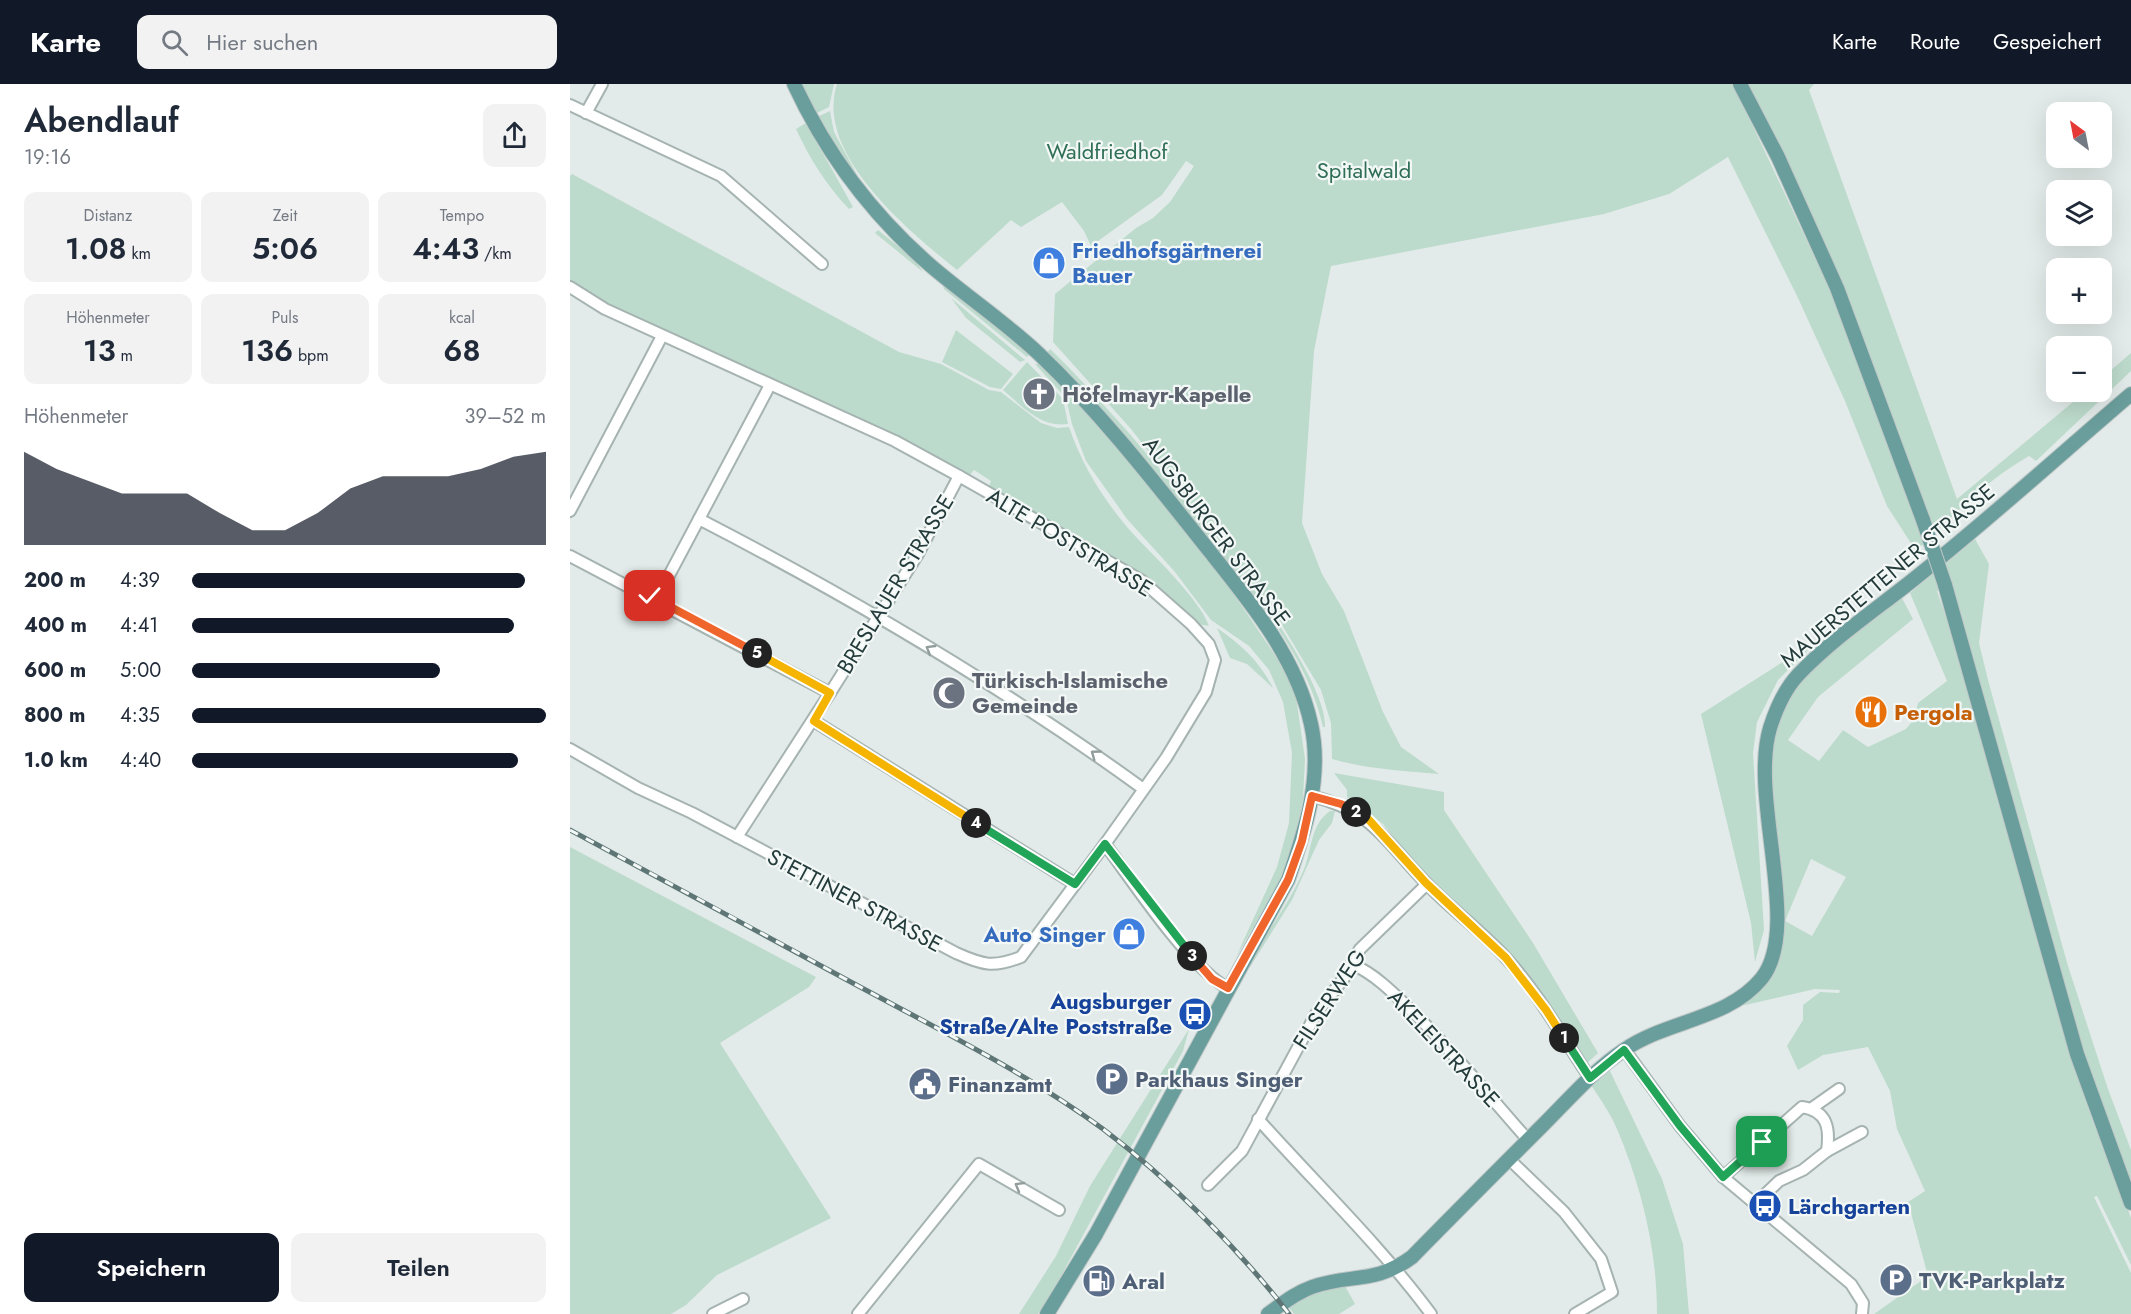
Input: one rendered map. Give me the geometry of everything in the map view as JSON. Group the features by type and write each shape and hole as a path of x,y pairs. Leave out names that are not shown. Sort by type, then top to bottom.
{"main road":[{"name":"AUGSBURGER STRASSE","path":"794,84 839,166 871,208 931,266 1020,337 1080,394 1121,440 1237,586 1267,628 1302,695 1311,726 1314,759 1312,796 1302,841 1288,880 1096,1234 1047,1314"},
{"path":"1740,84 1778,157 1837,288 1923,520 1945,585 2077,1054 2131,1203"},
{"name":"MAUERSTETTENER STRASSE","path":"1268,1314 1288,1299 1311,1287 1374,1277 1397,1268 1412,1257 1590,1078 1624,1050 1651,1034 1727,1007 1747,994 1771,963 1776,945 1779,918 1765,806 1765,756 1769,731 1777,707 1796,676 1822,652 1931,566 2131,394"}],"street":[{"path":"586,113 602,84"},
{"path":"570,105 721,176 822,264"},
{"name":"ALTE POSTSTRASSE","path":"570,286 605,309 895,441 960,476 1140,580 1191,624 1209,644 1215,660 1206,692 1166,758 1142,788 1105,844"},
{"path":"571,505 662,336"},
{"path":"657,600 770,385"},
{"name":"BRESLAUER STRASSE","path":"814,721 879,618 960,476"},
{"path":"699,519 879,618 1065,732 1142,788"},
{"path":"570,556 830,693"},
{"path":"737,837 814,721 1075,884"},
{"name":"STETTINER STRASSE","path":"570,749 638,788 737,837 956,953 984,965 1004,963 1021,957 1105,844"},
{"path":"1312,796 1341,804 1369,820 1427,884 1506,958 1546,1010 1590,1078"},
{"path":"1105,844 1179,941 1212,979 1228,988"},
{"name":"FILSERWEG","path":"1208,1185 1242,1151 1316,1014 1353,964 1360,949 1427,884"},
{"name":"AKELEISTRASSE","path":"1353,964 1370,972 1435,1034 1465,1065 1528,1140"},
{"path":"1624,1050 1680,1126 1723,1177 1846,1279 1863,1308"},
{"path":"1812,1108 1839,1089"},
{"path":"1723,1177 1802,1107 1812,1108 1823,1119 1830,1131 1827,1151"},
{"path":"1258,1119 1397,1268 1431,1314"},
{"path":"1755,1204 1779,1180 1803,1170 1827,1151 1862,1132"},
{"path":"1509,1159 1564,1212 1600,1259 1612,1292 1575,1314"},
{"path":"858,1314 979,1164 1059,1210"},
{"path":"713,1314 743,1299"}],"green space":[{"path":"800,84 834,84 829,107 815,114"},
{"path":"837,84 1733,84 1831,292 1927,516 1747,84 1814,84 1809,90 1957,499 2073,402 2098,402 2036,461 2029,456 1998,476 1916,551 1887,506 1845,401 1798,298 1728,157 1669,194 1604,214 1331,266 1314,351 1302,523 1322,574 1344,611 1383,712 1401,747 1439,774 1385,769 1332,759 1331,723 1321,690 1276,615 1131,429 1053,342 1055,294 1136,228 1153,218 1170,202 1194,166 1186,161 1162,195 1091,246 1084,231 1062,202 1021,227 1011,220 957,270 915,234 870,189 852,163 839,137 834,110"},
{"path":"830,111 834,132 862,184 860,186 817,117"},
{"path":"806,123 853,207 849,209 833,191 807,151 796,129"},
{"path":"572,174 899,352 941,364 989,390 1001,392 1041,423 1057,428 1069,427 1088,471 1105,499 1136,537 1187,592 1209,626 1192,623 1142,577 989,486 991,481 974,470 970,475 902,439 607,305 570,283 570,176"},
{"path":"878,230 914,259 923,272 875,233"},
{"path":"943,283 1030,354 1027,357 944,289"},
{"path":"951,298 1025,360 1020,362 966,318"},
{"path":"956,330 1013,374 1001,389 990,387 942,362"},
{"path":"1050,349 1079,378 1164,474 1255,590 1292,645 1316,692 1325,727 1323,727 1305,675 1260,603 1130,443 1047,353"},
{"path":"2131,353 2131,371 2112,389 2112,369"},
{"path":"1027,362 1063,399 1068,424 1049,423 1033,415 1003,390"},
{"path":"1035,364 1041,364 1116,444 1225,581 1281,664 1296,697 1305,759 1303,799 1295,838 1282,877 1236,957 1277,867 1289,823 1292,753 1283,702 1269,670 1249,646 1211,620 1175,572 1127,519 1086,461 1072,424 1066,398"},
{"path":"1975,539 1989,564 1979,643 2068,966 2108,1089 2131,1150 2131,1187 2084,1055 1951,581 1937,591 1958,652 2067,1044 2092,1119 2131,1218 2131,1265 2097,1196 2094,1197 2131,1273 2131,1314 1874,1314 1928,1276 1908,1202 1925,1191 1897,1129 1890,1091 1868,1047 1823,1055 1798,1070 1787,1046 1803,1020 1803,1005 1820,992 1839,993 1840,990 1815,989 1737,1007 1775,965 1770,808 1772,732 1788,693 1827,656 1902,598 1913,619 1818,697 1788,740 1819,761 1843,730 1868,747 1906,729 1914,719 1918,703 1947,681 1910,593","holes":["1811,859 1846,877 1812,936 1785,921"]},
{"path":"1217,628 1249,654 1273,688 1247,664 1230,658"},
{"path":"1819,639 1778,680 1757,722 1753,753 1764,930 1755,962 1751,923 1701,714"},
{"path":"1334,773 1444,792 1444,810 1533,943 1598,1053 1585,1065 1549,1008 1430,882 1383,824 1347,797 1347,790"},
{"path":"1330,811 1335,811 1332,823 1319,840 1292,900 1250,967 1248,966 1292,894 1304,869 1315,830"},
{"path":"570,847 816,977 809,987 720,1043 831,1218 717,1275 686,1305 671,1314 570,1314"},
{"path":"1189,1029 1183,1051 1049,1298 1038,1314 1019,1314 1056,1256 1090,1186"},
{"path":"1609,1069 1662,1179 1683,1244 1689,1314 1657,1314 1651,1243 1641,1197 1615,1123 1591,1085"},
{"path":"1345,1286 1355,1304 1339,1314 1294,1314 1287,1305 1299,1298"}],"railway":[{"path":"570,830 979,1051 1074,1108 1128,1148 1177,1192 1248,1265 1289,1314"}],"place":[{"name":"Friedhofsgärtnerei Bauer","path":"1049,263"},
{"name":"Höfelmayr-Kapelle","path":"1039,394"},
{"name":"Türkisch-Islamische Gemeinde","path":"949,693"},
{"name":"Pergola","path":"1871,712"},
{"name":"Auto Singer","path":"1129,934"},
{"name":"Augsburger Straße/Alte Poststraße","path":"1195,1014"},
{"name":"Parkhaus Singer","path":"1112,1079"},
{"name":"Finanzamt","path":"925,1084"},
{"name":"Lärchgarten","path":"1765,1206"},
{"name":"TVK-Parkplatz","path":"1896,1280"},
{"name":"Aral","path":"1099,1281"}],"route":[{"path":"650,596 830,693 814,721 1075,884 1105,844 1179,941 1212,979 1228,988 1288,880 1302,841 1312,796 1341,804 1369,820 1426,883 1506,958 1546,1010 1590,1078 1624,1050 1680,1126 1723,1177 1762,1142"}],"park label":[{"name":"Waldfriedhof","path":"1107,151"},
{"name":"Spitalwald","path":"1364,170"}]}
